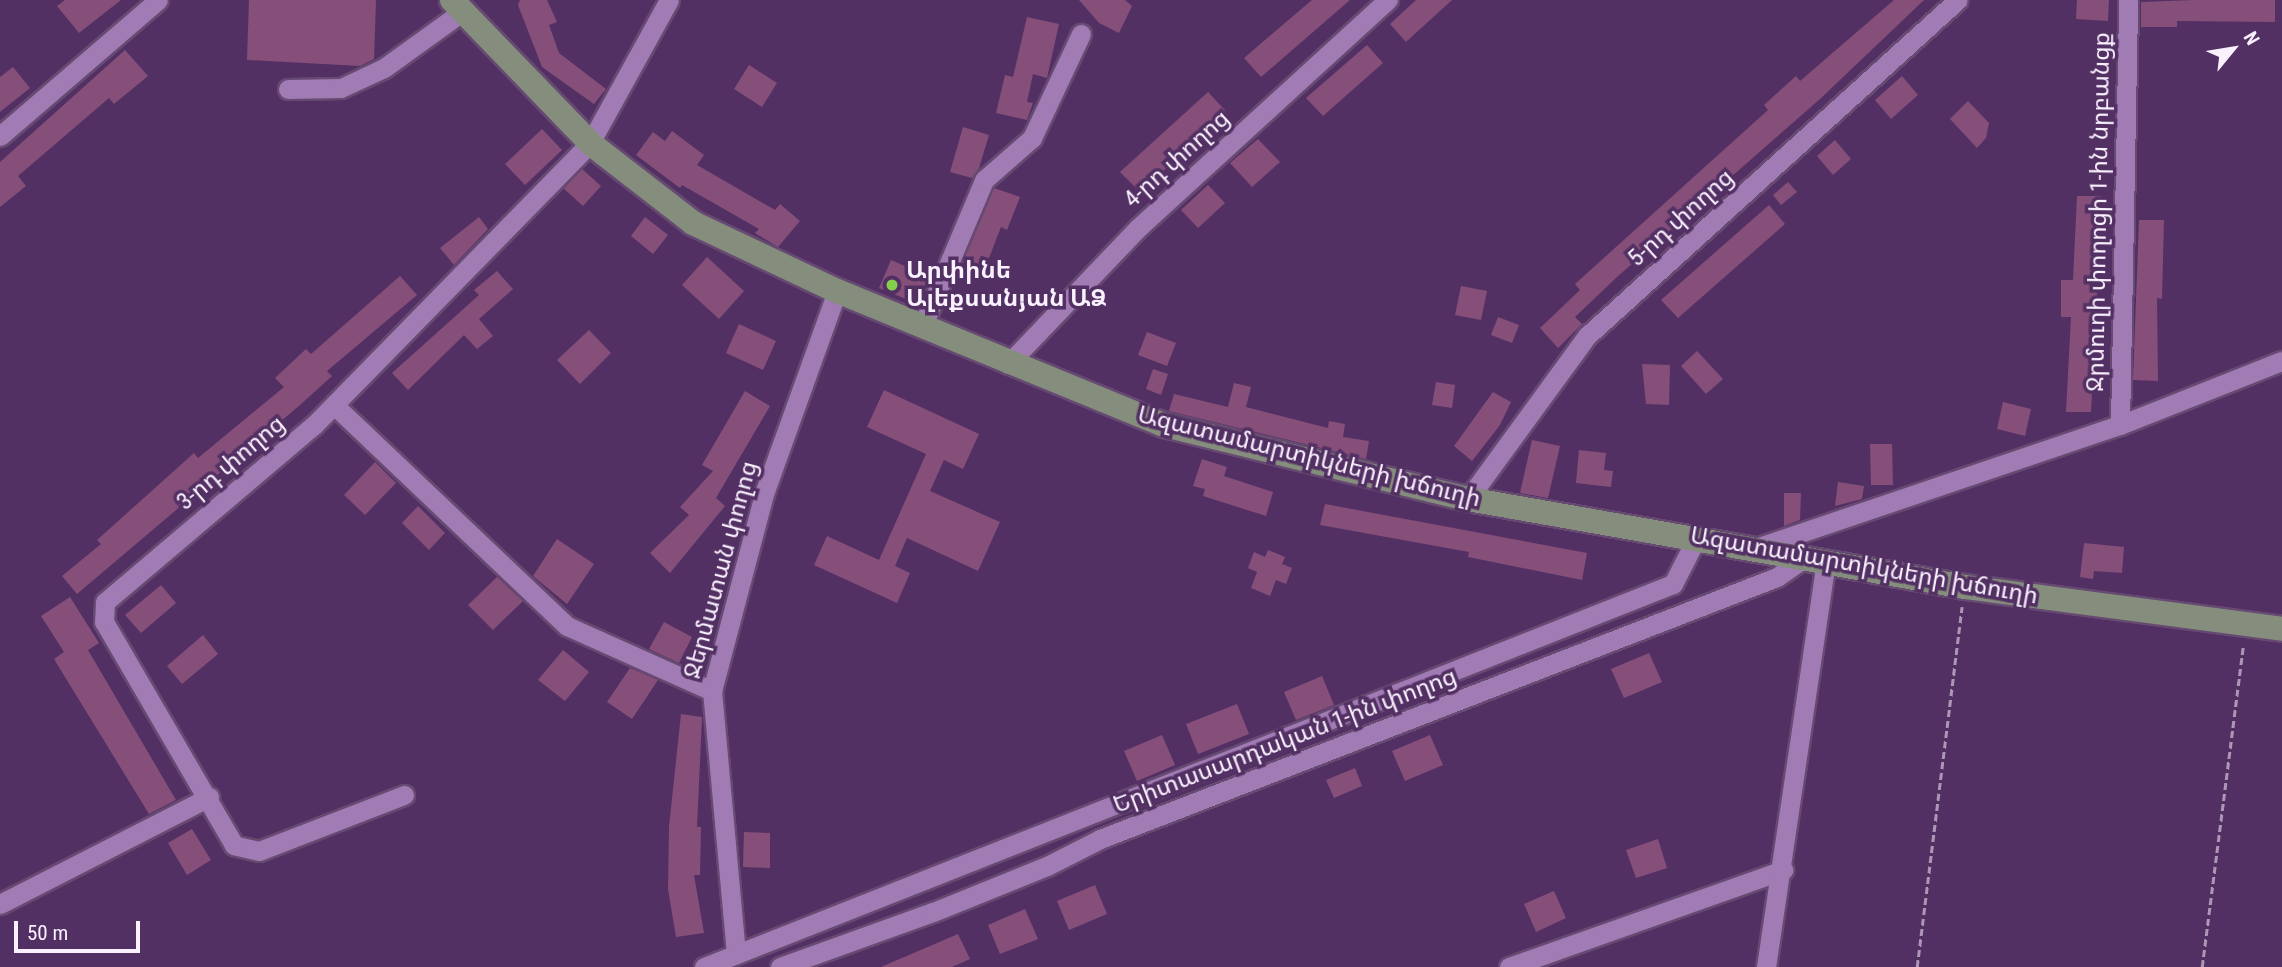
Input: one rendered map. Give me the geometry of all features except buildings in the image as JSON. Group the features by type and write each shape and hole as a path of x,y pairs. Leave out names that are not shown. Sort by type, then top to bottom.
{"main road":[{"name":"Ազատամարտիկների խճուղի","path":"457,6 590,143 693,223 837,291 1008,364 1164,425 1468,499 1816,558 1965,587 2282,629"}],"street":[{"path":"0,136 158,0"},
{"name":"3-րդ փողոց","path":"404,795 259,851 234,845 209,797 104,622 105,602 334,405 590,143 669,0"},
{"name":"4-րդ փողոց","path":"1008,364 1139,227 1388,0"},
{"name":"5-րդ փողոց","path":"1468,499 1587,336 1957,0"},
{"name":"Ջրմուղի փողոցի 1-ին նրբանցք","path":"2120,425 2127,0"},
{"path":"288,89 341,88 384,68 457,6"},
{"path":"922,327 985,180 1032,138 1081,34"},
{"name":"Ջերմատան փողոց","path":"736,954 712,691 765,491 837,291"},
{"path":"1756,548 2120,425 2282,361"},
{"path":"334,405 567,626 712,691"},
{"path":"704,967 1673,583 1697,537"},
{"path":"1766,967 1783,870 1816,558"},
{"name":"Երիտասարդական 1-ին փողոց","path":"780,967 933,912 1047,866 1100,839 1777,577 1816,558"},
{"path":"0,904 209,797"},
{"path":"1509,967 1783,870"}],"path":[{"path":"1917,967 1965,587"},
{"path":"2202,967 2245,625"}],"place":[{"name":"Արփինե Ալեքսանյան ԱՁ","path":"892,285"}]}
